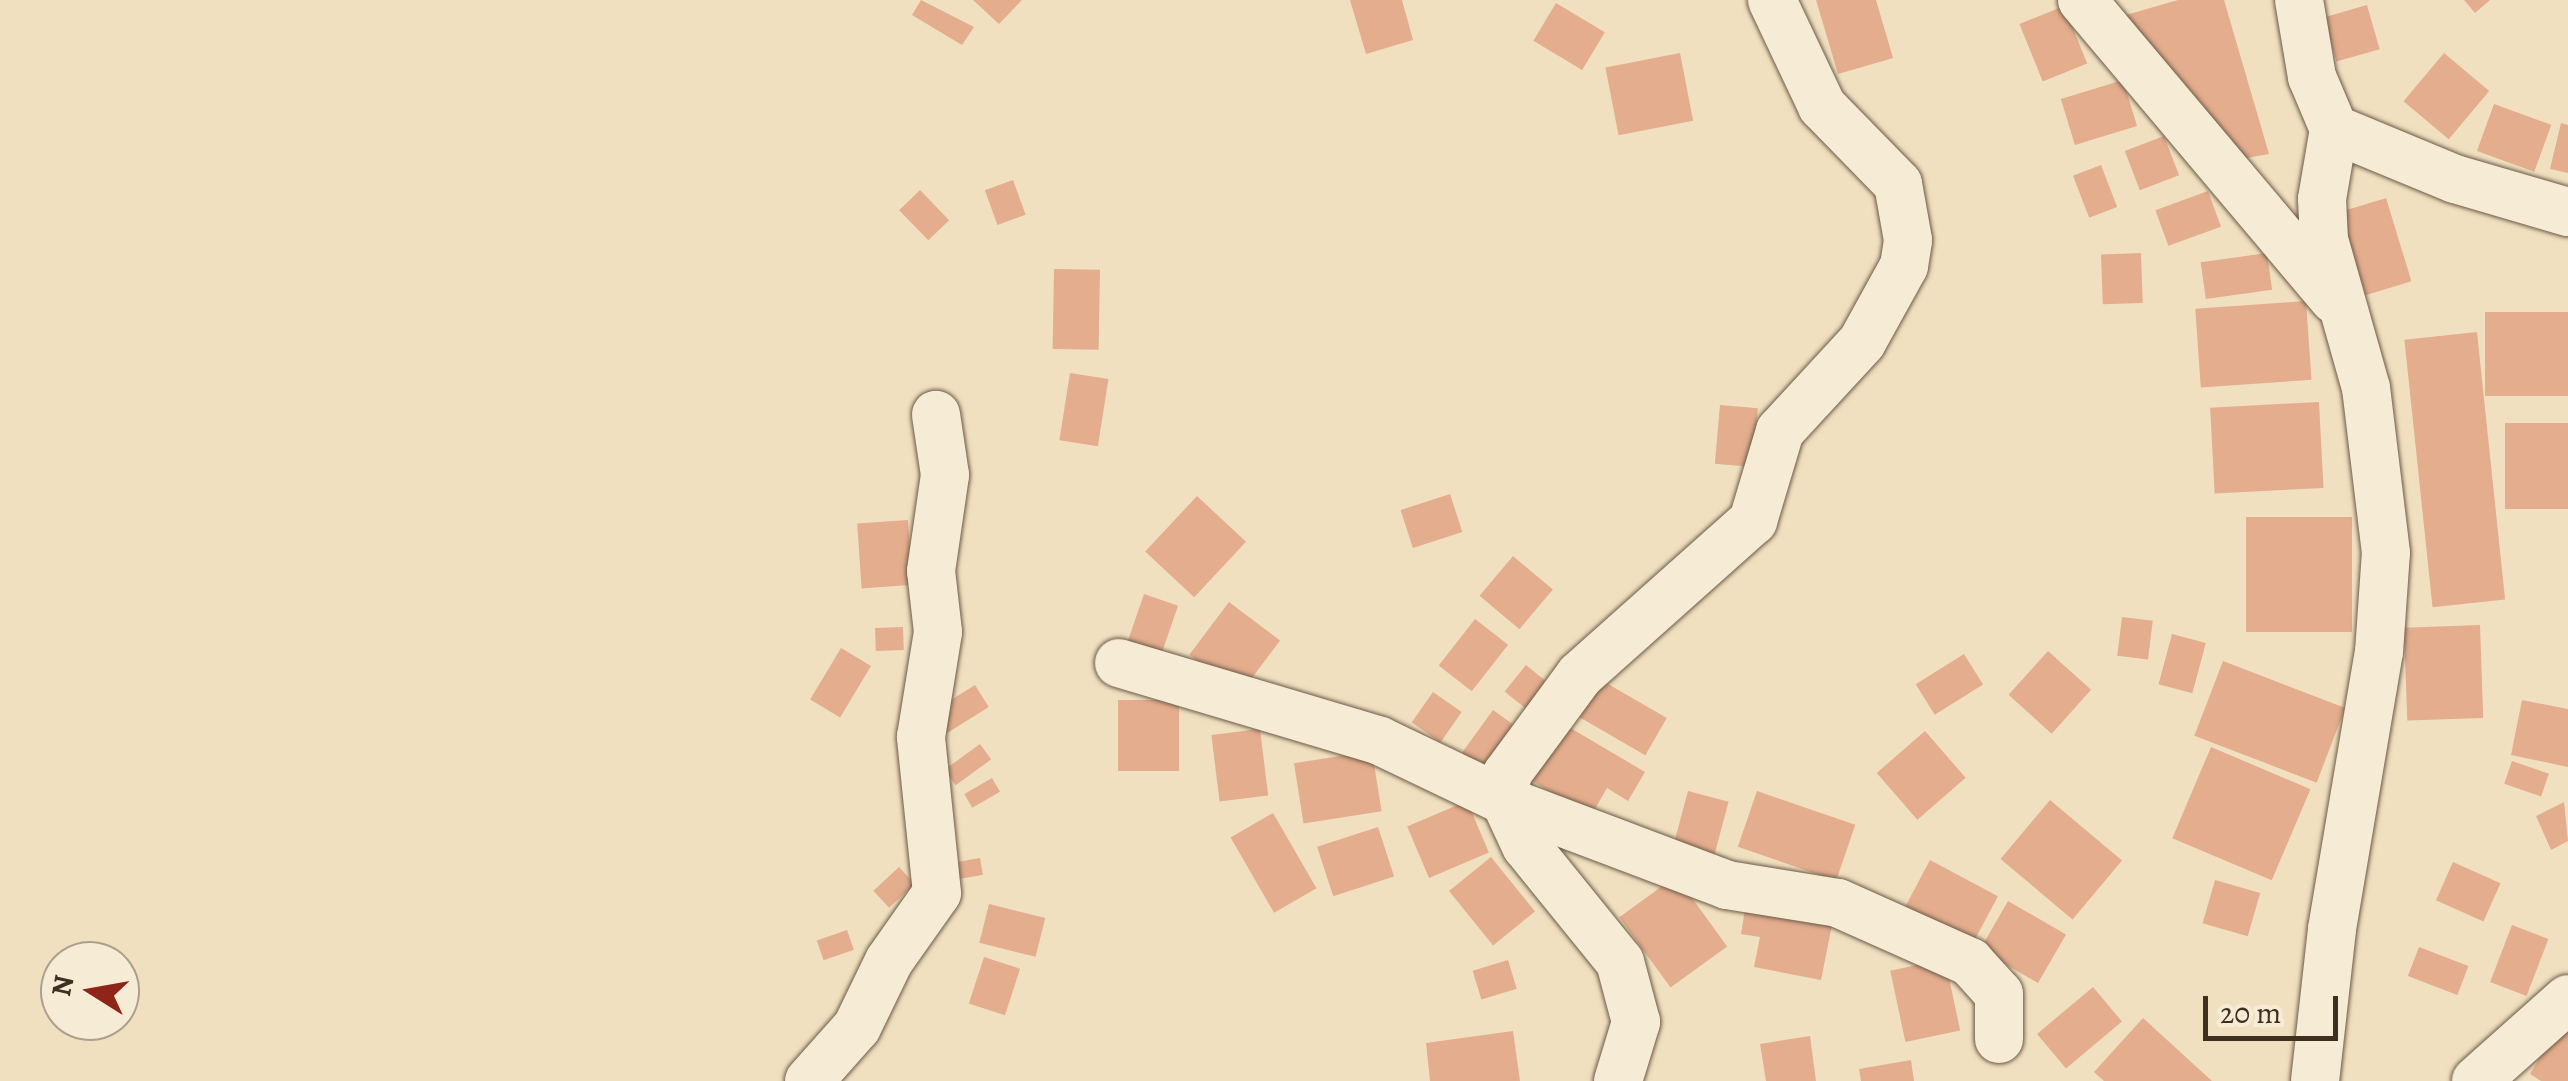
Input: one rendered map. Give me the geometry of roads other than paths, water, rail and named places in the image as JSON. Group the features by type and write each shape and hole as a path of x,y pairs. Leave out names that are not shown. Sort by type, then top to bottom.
{"street":[{"path":"1618,1081 1636,1022 1620,962 1526,846 1504,802 1507,774 1527,740 1580,675 1753,521 1780,430 1862,342 1904,266 1908,240 1898,184 1822,106 1772,0"},
{"path":"2082,0 2342,308"},
{"path":"2299,0 2312,77 2334,129 2322,199 2324,240 2366,388 2386,553 2376,672 2332,929 2315,1081"},
{"path":"2334,129 2455,179 2568,212"},
{"path":"809,1081 857,1027 889,962 936,893 921,736 938,632 931,570 945,475 936,415"},
{"path":"1119,663 1380,741 1504,802 1727,885 1838,903 1970,962 1999,994 2000,1039"},
{"path":"2476,1081 2568,999"}]}
